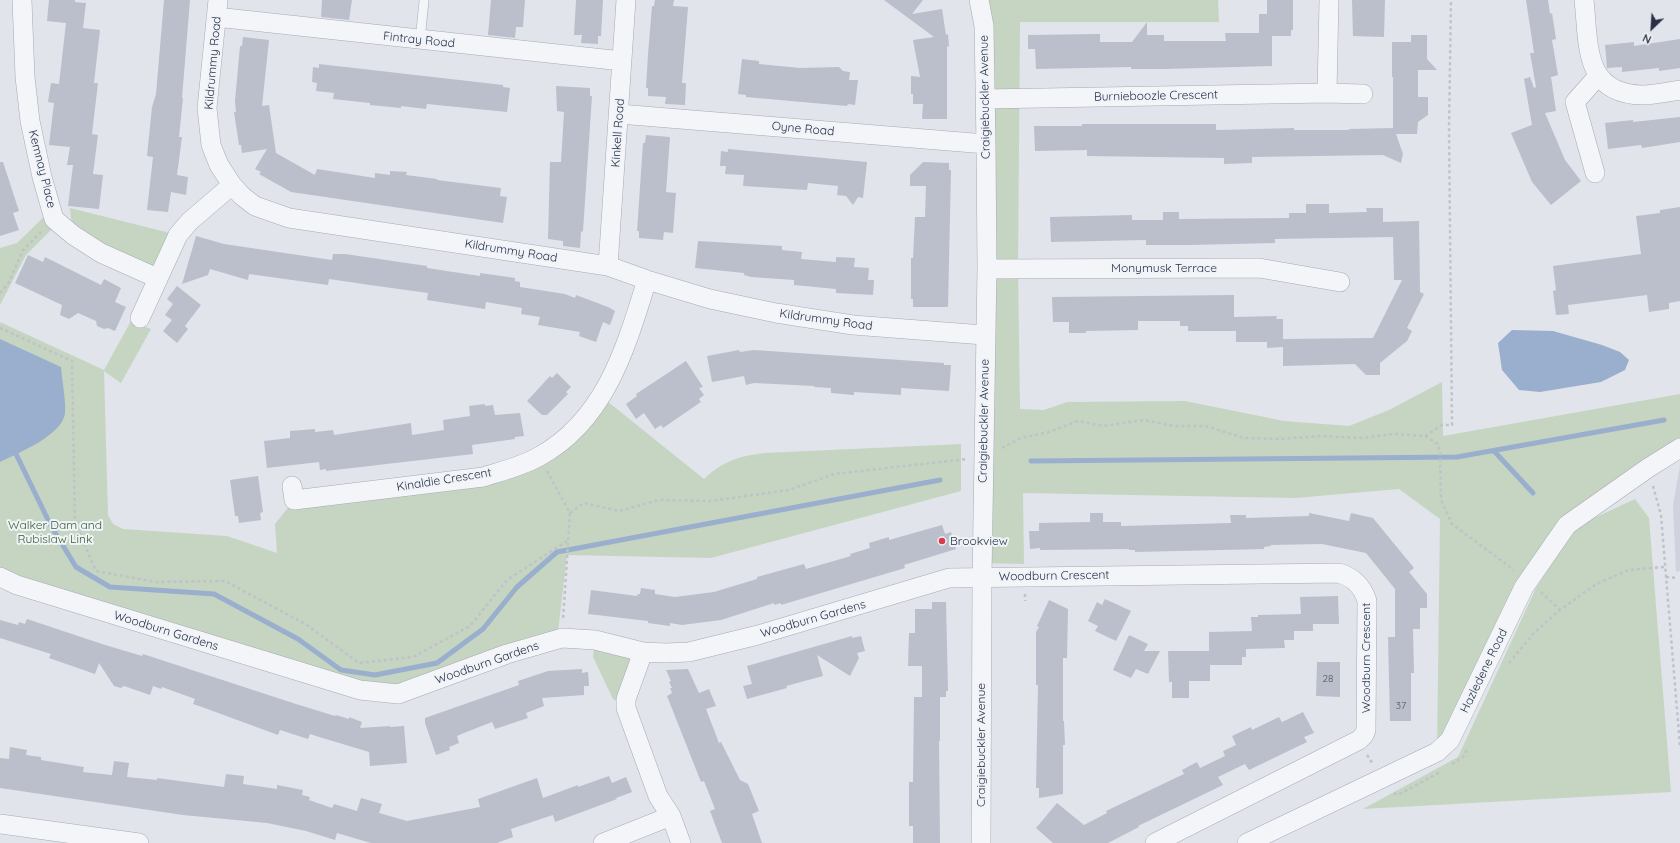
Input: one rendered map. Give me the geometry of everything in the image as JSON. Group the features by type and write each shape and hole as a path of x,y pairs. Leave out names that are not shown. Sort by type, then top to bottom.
{"street":[{"name":"Kemnay Place","path":"22,0 25,77 30,121 42,177 54,219 73,235 101,253 157,278"},
{"name":"Kinkell Road","path":"608,266 620,114 626,0"},
{"name":"Craigiebuckler Avenue","path":"979,0 984,26 986,99 981,843"},
{"path":"1327,93 1328,0"},
{"path":"1584,0 1590,60 1603,82 1620,92 1645,95 1680,90"},
{"name":"Fintray Road","path":"217,9 420,40 622,62"},
{"name":"Kildrummy Road","path":"217,9 207,108 211,145 218,165 232,185 242,196 255,206 289,218 608,266 647,280 710,299 776,313 852,324 984,335"},
{"path":"1595,173 1575,102 1603,82"},
{"name":"Burnieboozle Crescent","path":"986,99 1327,93 1363,94"},
{"name":"Oyne Road","path":"620,114 986,144"},
{"path":"140,318 178,235 190,221 232,185"},
{"name":"Monymusk Terrace","path":"986,269 1259,268 1340,282"},
{"name":"Kinaldie Crescent","path":"292,486 294,500 483,477 511,468 540,456 584,421 602,397 609,384 631,330 647,280"},
{"name":"Hazledene Road","path":"1247,843 1437,752 1450,740 1524,587 1567,525 1648,468 1680,448"},
{"name":"Woodburn Crescent","path":"982,577 1275,573 1339,573 1348,576 1360,586 1368,601 1366,730 1364,735 1358,740"},
{"name":"Woodburn Gardens","path":"0,577 17,585 353,688 398,694 507,654 562,638 595,640 643,652 689,652 758,635 949,578 982,577"},
{"path":"643,652 626,699 626,708 658,796 671,816 681,843"},
{"path":"1155,843 1358,740"},
{"path":"603,843 671,816"},
{"path":"0,824 138,843"}],"lane":[{"path":"420,40 424,1"}],"path":[{"path":"1425,436 1442,424 1452,425 1449,129 1451,0"},
{"path":"0,292 8,284 23,250 54,219"},
{"path":"0,328 72,361 76,523 96,571 156,582 225,581 307,625 359,663 413,657 470,626 507,580 567,540"},
{"path":"570,513 584,502 618,511 659,500 710,501 789,490 834,474 983,457 1021,438 1049,432 1078,421 1103,426 1144,420 1174,426 1205,426 1244,438 1282,439 1320,436 1362,438 1394,434 1425,436 1438,444 1440,454 1441,500 1452,524 1520,574 1524,587 1536,588 1560,610"},
{"path":"540,456 570,513 567,540 562,638"},
{"path":"1648,468 1661,515 1680,746"},
{"path":"1508,664 1535,632 1560,610 1596,584 1629,570 1665,567"},
{"path":"1665,577 1677,578"},
{"path":"1358,740 1375,767 1376,782 1398,795 1444,770"},
{"path":"1450,765 1463,757 1469,744"}],"shaded area":[{"path":"1680,466 1680,571 1676,572 1673,505"}],"green space":[{"path":"979,0 1218,0 1219,22 1020,22 1018,269 1020,409 1044,410 1067,402 1185,401 1284,421 1349,426 1389,410 1442,382 1443,436 1680,394 1680,448 1567,525 1437,752 1440,519 1399,489 1295,498 1023,493 1024,564 982,563"},
{"path":"70,208 178,235 157,278 73,235"},
{"path":"52,209 58,223 26,255 0,305 0,248 17,243"},
{"name":"Walker Dam and Rubislaw Link","path":"131,321 151,329 121,383 104,371 108,515 113,524 123,529 227,536 277,553 275,524 294,500 483,477 540,456 602,397 704,479 718,468 732,460 756,454 961,444 961,491 711,558 567,555 558,632 409,683 385,687 361,683 18,578 0,569 0,322 104,370"},
{"path":"1635,499 1649,518 1671,792 1363,809 1458,757 1536,588 1577,526"},
{"path":"595,640 643,652 626,708 613,699 593,657"}],"water":[{"path":"1512,330 1553,331 1602,345 1620,352 1629,360 1625,370 1601,382 1540,392 1519,390 1502,370 1498,343"},
{"path":"0,339 61,367 65,413 57,429 48,436 0,462"}],"building":[{"path":"49,0 75,0 75,2 86,3 83,28 100,30 94,83 98,83 92,134 98,135 93,174 103,175 99,209 68,206 73,165 67,165 70,147 49,145 54,103 48,102 51,83 59,84 66,23 47,21"},
{"path":"164,0 190,0 179,137 182,137 177,175 188,177 186,195 171,192 168,212 147,210 153,157 147,156 152,107 156,94"},
{"path":"322,0 352,0 349,20 321,17"},
{"path":"491,0 525,0 523,27 516,27 515,38 488,35"},
{"path":"576,0 603,0 601,36 598,36 598,44 581,43 582,35 574,35"},
{"path":"655,0 674,0 673,6 688,7 682,83 686,83 685,105 665,104 666,97 648,96 648,88 646,88 648,54 652,6 654,6"},
{"path":"884,0 923,0 912,14 942,9 946,35 948,34 949,47 947,46 947,119 922,119 923,104 913,104 913,94 911,94 911,76 920,77 913,40 934,37"},
{"path":"1267,0 1293,0 1293,30 1291,30 1291,36 1272,36 1272,66 1164,69 1131,69 1131,67 1036,69 1035,49 1028,49 1028,35 1100,34 1100,42 1132,42 1147,22 1147,35 1164,35 1164,41 1226,41 1225,33 1259,33 1259,14 1267,14"},
{"path":"1352,0 1385,0 1384,37 1353,36"},
{"path":"1526,0 1548,0 1550,14 1552,13 1556,39 1552,40 1558,75 1551,77 1556,111 1545,113 1565,160 1581,181 1551,205 1532,182 1511,133 1532,125 1524,79 1530,77 1534,88 1536,87 1530,53 1534,53"},
{"path":"1411,35 1427,35 1427,59 1437,70 1418,70 1418,97 1428,97 1428,115 1418,122 1417,134 1396,134 1403,154 1401,163 1383,155 1252,157 1252,163 1224,164 1224,158 1087,156 1087,150 1035,151 1034,126 1082,126 1082,124 1216,124 1216,130 1294,128 1294,130 1349,130 1393,128 1392,42 1411,42"},
{"path":"243,37 269,40 262,106 269,105 276,153 315,175 317,169 375,178 375,173 390,175 390,171 407,172 406,175 501,188 500,196 507,197 503,223 291,192 259,174 261,172 255,169 267,149 242,153 241,145 239,145 234,112 236,112 235,101 240,46 242,46"},
{"path":"1680,39 1680,68 1659,71 1659,68 1622,72 1622,67 1607,68 1605,45 1634,42 1634,46"},
{"path":"742,59 759,61 759,64 800,68 839,67 843,71 850,72 849,80 858,80 855,105 848,104 847,106 746,97 746,95 738,94"},
{"path":"319,64 503,85 503,87 510,88 507,112 427,104 426,109 401,106 401,108 333,99 334,93 316,91 317,83 312,82 313,67 319,68"},
{"path":"556,86 590,88 590,96 592,96 583,231 581,232 580,248 563,246 563,241 548,239 550,162 561,162 564,112 557,111"},
{"path":"1680,117 1680,142 1642,148 1641,145 1608,149 1605,123 1633,120 1633,122"},
{"path":"646,135 670,137 666,192 676,193 673,233 664,232 663,240 639,238 639,231 637,231 643,143 645,143"},
{"path":"728,149 867,162 863,198 858,197 853,205 846,196 837,195 838,186 808,183 807,190 743,186 744,175 725,174 726,166 720,166 721,151 728,152"},
{"path":"0,162 3,162 19,211 13,213 19,230 0,236"},
{"path":"923,162 949,163 949,170 951,170 948,307 913,307 913,299 911,299 911,258 913,258 915,217 925,217 926,186 910,186 910,175"},
{"path":"1306,204 1329,204 1329,213 1367,212 1366,208 1383,208 1383,222 1419,221 1420,292 1424,294 1407,328 1412,331 1407,341 1380,363 1380,375 1366,375 1355,364 1283,366 1283,347 1267,348 1267,342 1236,342 1236,331 1188,331 1188,326 1180,326 1180,321 1138,321 1138,330 1086,331 1086,333 1069,333 1069,322 1053,322 1052,297 1234,295 1234,317 1277,316 1276,319 1283,319 1283,339 1373,338 1402,280 1394,280 1393,237 1275,239 1275,243 1190,245 1146,245 1146,240 1051,242 1050,217 1132,215 1132,220 1163,220 1163,212 1179,212 1179,219 1289,218 1289,213 1306,213"},
{"path":"1680,207 1680,301 1669,303 1669,309 1649,312 1647,295 1568,305 1569,314 1556,315 1553,291 1556,290 1553,266 1641,254 1636,216 1660,213 1660,210"},
{"path":"196,236 224,244 332,260 333,254 345,254 427,266 427,268 480,276 480,273 515,278 515,281 520,282 520,287 565,294 575,298 576,295 615,311 610,325 603,322 596,342 579,336 580,332 538,325 540,317 521,314 522,308 486,302 485,309 427,300 428,293 329,279 328,285 249,274 248,280 210,269 208,275 182,284"},
{"path":"698,241 782,246 782,250 802,252 801,259 836,262 836,257 855,258 854,267 869,268 868,280 874,280 873,295 836,293 836,289 794,285 794,280 751,277 744,275 744,273 695,268"},
{"path":"28,255 43,262 45,257 101,285 104,279 121,288 115,302 126,307 115,331 97,326 96,321 78,313 69,319 60,315 62,305 15,283"},
{"path":"177,286 201,305 185,326 188,329 177,343 163,331 172,320 165,315 173,304 167,299"},
{"path":"739,350 740,352 754,350 944,363 944,365 951,365 949,391 901,388 901,395 854,392 854,395 831,393 831,388 814,386 754,383 746,385 744,376 712,382 707,356"},
{"path":"686,361 703,387 699,388 704,395 699,399 701,402 663,428 661,425 655,429 644,413 636,419 626,404 637,396 636,394"},
{"path":"557,373 571,387 566,392 568,394 547,415 542,415 527,401 550,376 552,378"},
{"path":"485,404 485,406 493,405 495,415 520,413 524,436 515,437 515,439 472,445 473,454 326,471 326,469 320,470 319,462 267,468 264,441 290,438 290,431 315,429 315,432 333,430 334,435 411,423 412,435 444,430 443,420 470,416 469,406"},
{"path":"258,476 263,512 260,513 261,520 239,523 238,516 235,516 230,480"},
{"path":"1090,513 1103,513 1103,522 1121,522 1121,526 1231,523 1230,515 1246,515 1246,518 1309,516 1309,513 1349,521 1351,513 1373,518 1414,568 1409,572 1427,594 1427,608 1420,608 1420,629 1413,629 1414,673 1411,673 1411,721 1390,721 1388,637 1395,637 1395,589 1366,553 1322,544 1271,545 1264,547 1264,549 1135,552 1135,550 1129,549 1030,549 1029,531 1039,531 1039,523 1090,522"},
{"path":"942,525 945,534 951,532 956,549 904,565 905,568 781,605 781,603 774,605 774,603 721,620 682,625 670,623 670,626 648,623 648,621 588,614 591,590 637,596 640,594 641,588 655,590 655,594 675,597 714,592 757,579 757,577 804,564 806,569 851,556 850,554 870,548 869,543 889,537 889,540"},
{"path":"1338,596 1339,624 1313,624 1313,631 1294,631 1294,640 1284,640 1285,648 1246,649 1246,657 1242,657 1242,665 1210,665 1210,681 1189,681 1189,698 1172,698 1172,682 1169,682 1168,651 1209,651 1209,632 1252,631 1251,617 1258,617 1258,615 1301,614 1300,597"},
{"path":"1105,599 1131,611 1116,641 1095,631 1098,626 1088,621 1097,602 1102,605"},
{"path":"1049,600 1068,609 1067,658 1063,658 1063,721 1065,745 1063,745 1063,794 1039,798 1039,788 1036,788 1038,685 1036,685 1036,632 1039,627 1037,626"},
{"path":"932,602 946,602 948,691 946,691 946,697 940,697 940,843 913,843 913,826 909,826 909,782 913,782 914,697 922,697 922,666 908,666 909,633 915,633 915,609 932,609"},
{"path":"27,619 102,644 142,656 143,654 335,716 349,719 349,717 362,722 360,728 404,726 407,763 370,766 369,752 310,734 308,739 280,730 278,735 193,704 195,699 162,687 161,689 153,686 150,695 124,686 121,688 114,686 99,663 95,674 49,658 51,654 0,638 0,620 18,625 19,622 25,624"},
{"path":"1129,635 1148,644 1144,651 1160,651 1148,674 1136,669 1131,678 1113,670"},
{"path":"852,636 852,638 861,636 865,651 857,653 859,658 850,676 817,655 823,676 747,699 743,686 752,684 747,666"},
{"path":"1317,662 1340,662 1340,697 1316,696"},
{"path":"582,669 582,673 588,672 589,686 584,686 584,695 542,698 544,706 526,713 528,718 495,729 492,722 464,733 457,736 459,743 449,747 450,750 436,755 425,723 425,718 519,685 518,681 548,671"},
{"path":"688,669 699,693 709,689 716,706 706,709 719,743 721,742 740,780 748,784 759,811 752,814 762,843 722,843 710,811 715,809 704,781 701,782 667,696 672,693 670,688 672,688 669,682 671,681 666,670"},
{"path":"1303,712 1314,733 1304,737 1307,742 1249,770 1245,764 1218,777 1223,785 1138,826 1139,827 1108,843 1053,843 1036,828 1057,803 1084,825 1107,813 1106,811 1184,774 1182,770 1197,762 1200,768 1225,756 1223,751 1236,745 1232,736 1251,727 1252,730 1279,717 1282,722"},
{"path":"10,747 27,750 26,755 41,757 41,760 84,767 83,772 112,775 114,761 129,763 127,777 157,780 157,778 224,787 226,774 244,776 243,784 277,789 277,785 303,790 302,795 310,797 309,800 332,808 334,804 357,811 361,798 382,804 379,813 407,821 480,807 478,799 537,778 543,798 578,785 578,787 609,776 612,783 626,777 632,792 555,822 553,815 511,829 513,837 497,843 371,843 337,833 335,840 306,831 267,823 183,815 0,788 0,758 9,759"}],"waterway":[{"path":"1031,461 1457,457 1664,420"},
{"path":"1494,451 1533,493"},
{"path":"16,454 51,526 76,567 110,587 214,594 298,639 341,670 375,675 437,663 483,629 517,587 557,552 940,480"}],"place":[{"name":"Brookview","path":"942,541"}]}
